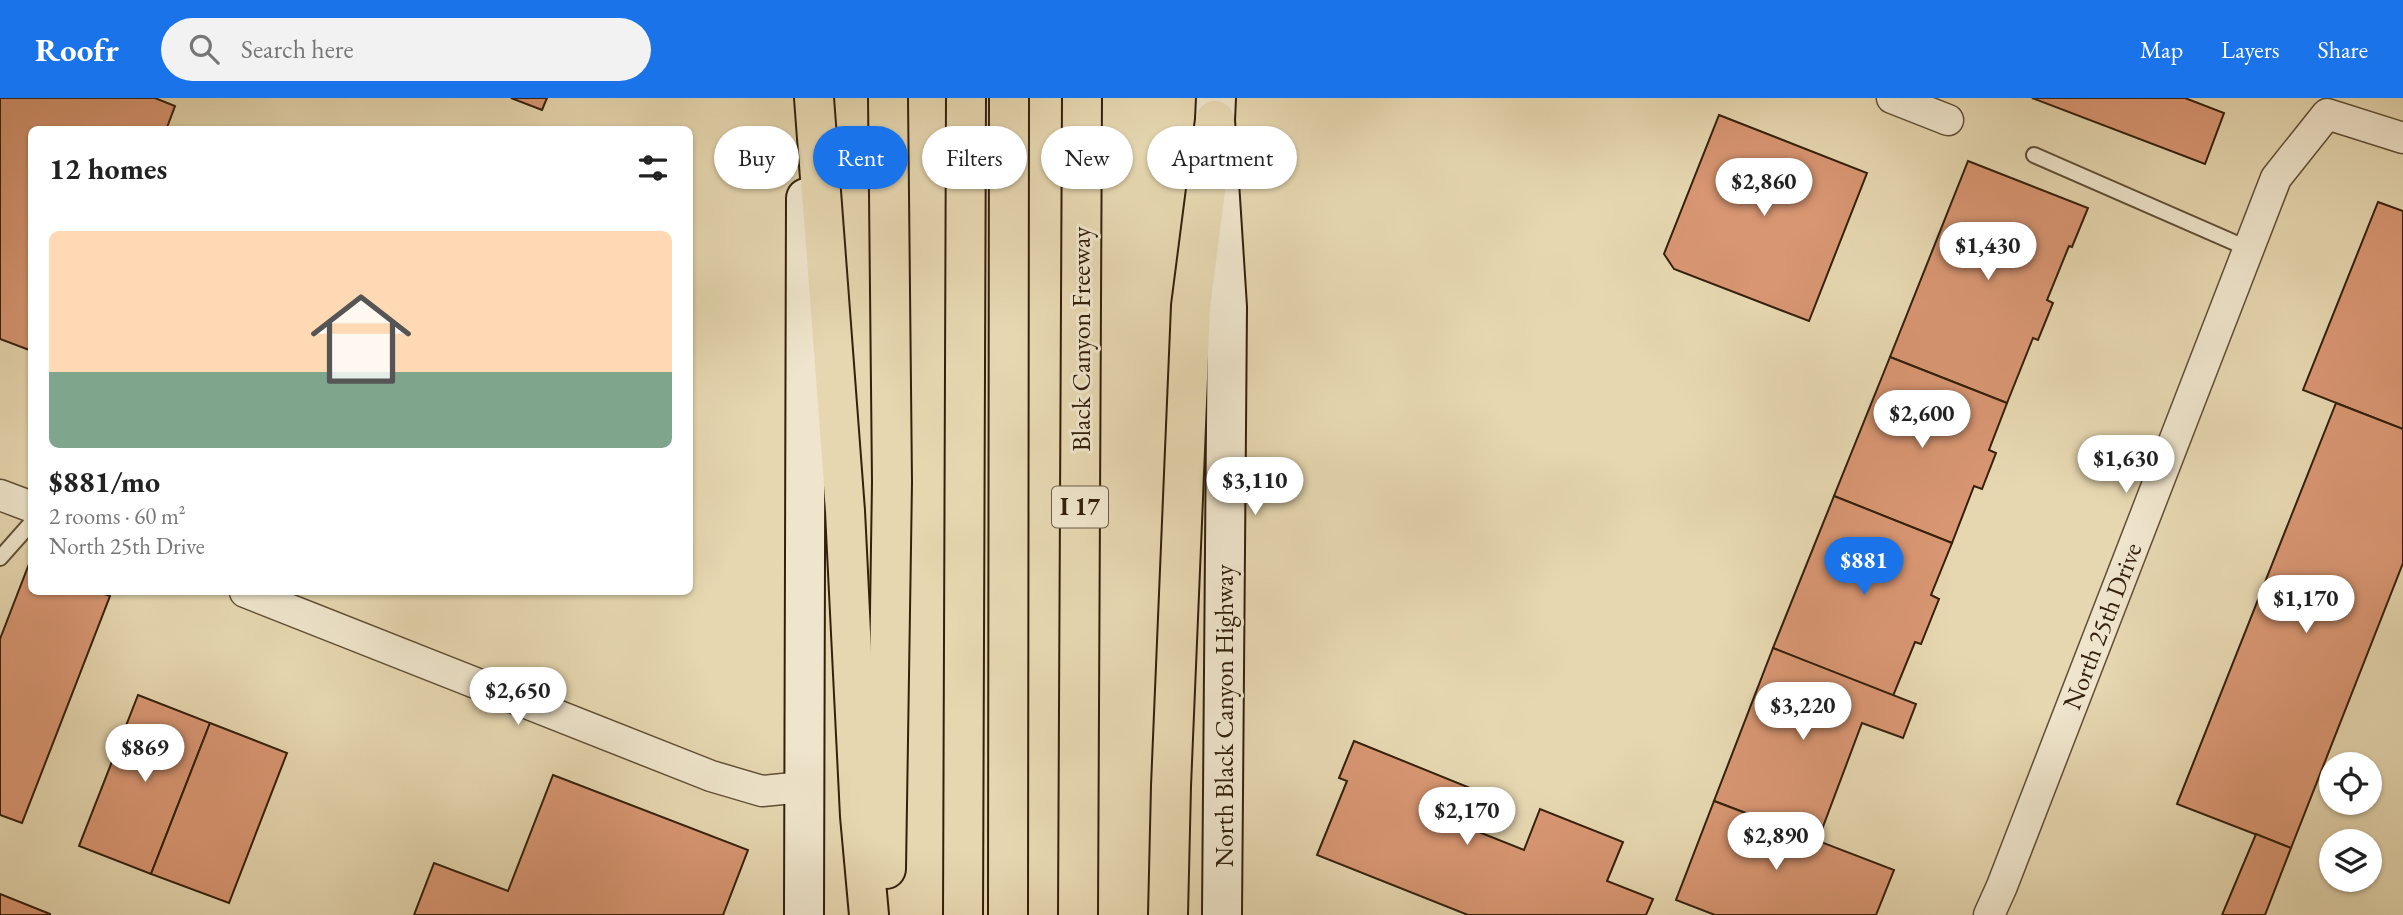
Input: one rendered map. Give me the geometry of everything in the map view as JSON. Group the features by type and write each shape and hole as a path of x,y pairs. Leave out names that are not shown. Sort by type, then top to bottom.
{"highway":[{"path":"814,98 845,511 860,816 869,915"},
{"path":"885,915 892,482 888,98"},
{"path":"963,915 966,98"},
{"path":"1008,915 1009,98"},
{"name":"Black Canyon Freeway","path":"1078,915 1082,98"},
{"path":"1168,915 1191,306 1215,109"}],"main road":[{"path":"804,915 807,98"},
{"name":"North Black Canyon Highway","path":"1215,109 1227,307 1222,915"}],"street":[{"path":"1892,98 1948,120"},
{"name":"North 25th Drive","path":"1989,915 2276,178 2327,114 2403,138"},
{"path":"0,495 28,506"},
{"path":"253,595 711,776 762,791 803,787"}],"lane":[{"path":"2034,155 2249,249"},
{"path":"0,558 28,526"}],"building":[{"path":"0,98 155,98 175,106 168,126 28,126 28,350 0,339"},
{"path":"511,98 547,98 542,110"},
{"path":"2032,98 2185,98 2224,113 2205,164"},
{"path":"1719,115 1867,173 1809,321 1674,269 1664,254"},
{"path":"1968,161 2088,208 2047,300 2053,303 2038,340 2033,338 2007,403 1890,357"},
{"path":"2378,202 2403,211 2403,429 2303,390"},
{"path":"1890,357 2007,403 1989,450 1996,453 1982,489 1974,486 1952,543 1834,496"},
{"path":"2336,403 2403,429 2403,563 2329,752 2319,752 2319,777 2291,848 2177,804"},
{"path":"1834,496 1952,543 1931,595 1939,599 1921,644 1915,642 1893,696 1773,648"},
{"path":"28,567 28,595 110,596 22,823 0,815 0,639"},
{"path":"1773,648 1916,704 1903,738 1862,723 1818,840 1714,801"},
{"path":"138,695 210,723 151,874 79,846"},
{"path":"210,723 287,753 229,903 151,874"},
{"path":"1354,741 1480,792 1466,827 1524,850 1540,809 1623,842 1607,881 1653,899 1646,915 1468,915 1317,855 1347,781 1339,778"},
{"path":"553,775 748,850 723,915 414,915 434,863 508,891"},
{"path":"1714,801 1894,870 1876,915 1715,915 1676,900"},
{"path":"2256,834 2291,848 2265,915 2222,915"},
{"path":"0,894 50,914 50,915 0,915"}]}
